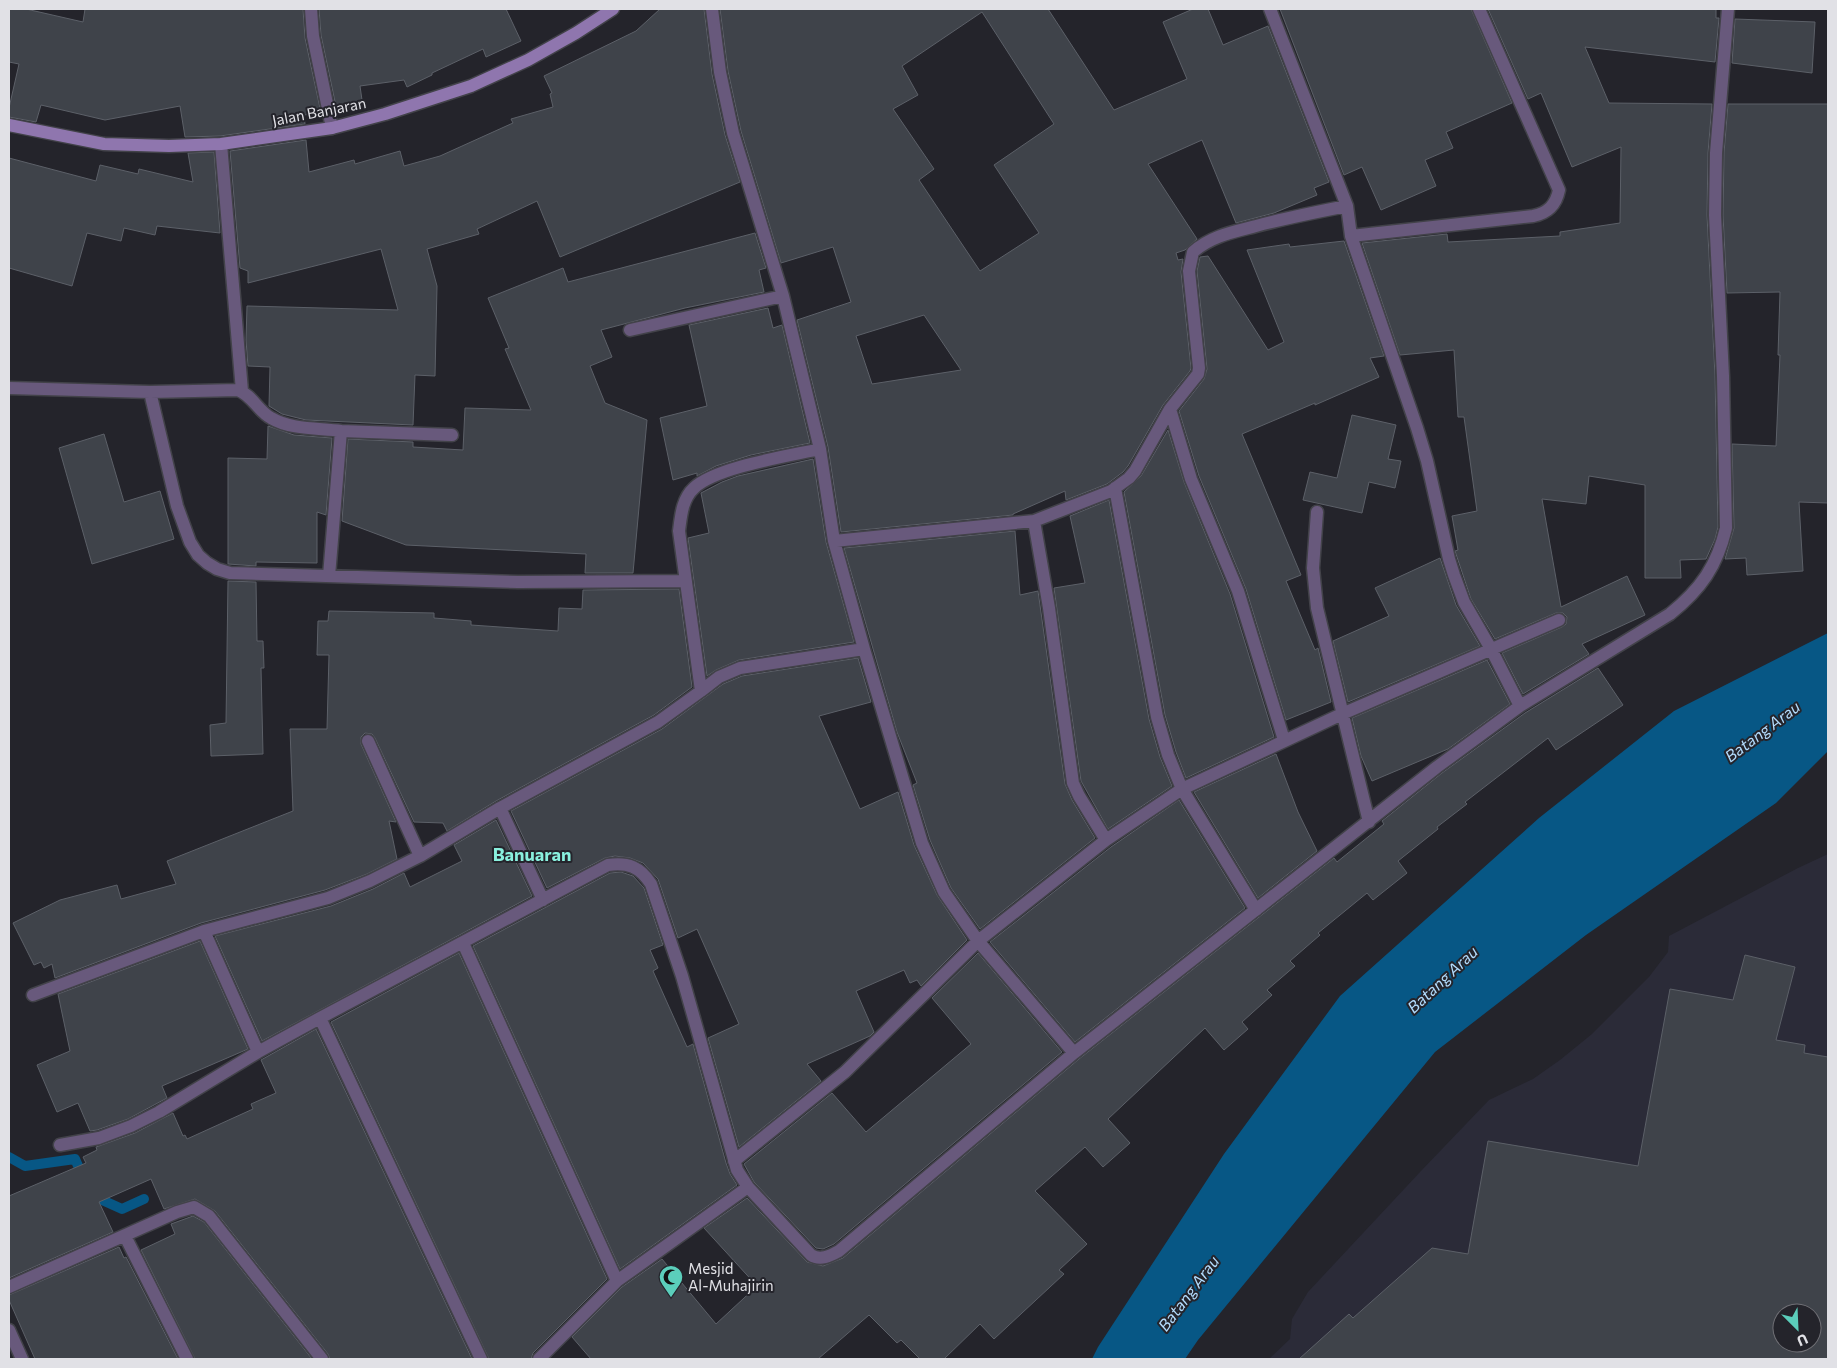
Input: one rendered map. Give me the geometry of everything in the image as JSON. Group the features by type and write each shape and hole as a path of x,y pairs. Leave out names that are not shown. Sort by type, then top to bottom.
{"street":[{"path":"311,9 313,36 332,128"},
{"name":"Jalan Banjaran","path":"9,125 104,144 169,146 221,144 332,128 385,114 470,86 528,60 613,9"},
{"path":"712,9 722,82 733,133 783,296 820,449 834,541 922,843 944,892 978,941 1074,1053"},
{"path":"1270,9 1347,206 1351,236 1418,428 1454,575 1464,602 1520,706"},
{"path":"1351,236 1533,216 1541,214 1554,206 1558,190 1480,9"},
{"path":"60,1145 99,1138 131,1126 159,1112 258,1052 320,1018 608,865 628,864 644,874 650,884 682,976 737,1170 748,1186 811,1255 815,1258 830,1256 839,1251 1074,1053 1437,768 1520,706 1670,614 1689,598 1710,572 1722,545 1726,528 1723,376 1715,215 1716,153 1728,9"},
{"path":"221,144 242,391"},
{"path":"834,541 1034,521 1115,488 1135,471 1170,409 1189,384 1195,380 1199,368 1189,271 1193,252 1218,236 1284,218 1347,206"},
{"path":"630,330 783,296"},
{"path":"9,388 150,392 234,389 242,391 272,419 295,426 342,431 452,435"},
{"path":"150,392 177,506 190,542 198,555 217,569 230,573 518,582 686,582"},
{"path":"1170,409 1191,479 1238,591 1284,740"},
{"path":"329,576 342,431"},
{"path":"701,691 679,531 685,500 693,489 704,480 723,472 820,449"},
{"path":"1115,488 1157,717 1165,748 1182,789 1256,910"},
{"path":"1317,512 1314,568 1317,608 1369,822"},
{"path":"1034,521 1049,608 1073,783 1078,796 1106,840"},
{"path":"734,1161 845,1072 978,941 1106,840 1182,789 1342,714 1559,620"},
{"path":"33,994 204,931 328,898 370,881 420,856 500,808 658,722 719,677 740,668 864,649"},
{"path":"368,741 420,856"},
{"path":"500,808 543,900"},
{"path":"204,931 258,1052"},
{"path":"463,942 617,1281"},
{"path":"320,1018 481,1359"},
{"path":"540,1359 617,1281 748,1186"},
{"path":"9,1287 187,1208 194,1207 209,1216 322,1359"},
{"path":"125,1236 187,1359"},
{"path":"9,1330 22,1359"}],"shaded area":[{"path":"1828,854 1828,1359 1269,1359 1290,1339 1292,1319 1308,1292 1421,1171 1489,1100 1533,1079 1592,1034 1649,977 1668,952 1669,936"}],"water":[{"name":"Batang Arau","path":"1828,633 1828,751 1776,803 1586,935 1435,1052 1198,1340 1185,1359 1092,1359 1224,1154 1340,996 1539,818 1674,711"}],"building":[{"path":"9,9 26,9 83,22 85,9 303,9 305,38 321,113 304,115 305,124 220,136 185,137 180,106 105,120 41,105 36,122 9,117 9,108 19,64 9,62"},
{"path":"319,9 506,9 521,41 486,57 483,49 407,87 404,80 360,86 363,107 337,111 321,35"},
{"path":"660,9 704,9 712,74 725,135 740,182 560,257 537,201 477,229 479,234 427,249 437,286 435,376 415,375 413,425 306,420 282,414 269,406 270,367 248,366 246,340 247,306 398,310 381,249 248,283 248,271 240,268 230,151 306,140 309,172 354,160 355,164 400,151 404,166 440,156 513,123 511,119 553,107 550,94 552,93 544,76 636,31"},
{"path":"720,9 1048,9 1114,110 1187,79 1163,22 1193,9 1208,9 1223,45 1268,26 1329,182 1314,188 1317,195 1274,213 1236,223 1202,140 1148,164 1197,239 1185,250 1176,253 1178,260 1183,259 1181,272 1191,368 1163,405 1123,472 1107,484 1066,500 1065,491 1013,515 841,532 828,447 797,320 851,302 833,247 781,263 741,131 728,71","holes":["982,12 1054,124 994,165 1039,233 980,271 919,180 934,169 893,109 918,95 902,66","924,315 961,370 872,384 856,336"]},
{"path":"1280,9 1471,9 1512,103 1446,132 1453,148 1425,160 1436,186 1381,210 1362,167 1344,175"},
{"path":"1488,9 1716,9 1716,18 1719,18 1715,62 1585,47 1609,103 1712,104 1708,153 1707,215 1715,376 1718,527 1715,539 1706,559 1680,560 1681,578 1645,578 1645,485 1589,476 1586,504 1542,499 1561,607 1627,576 1645,615 1582,644 1589,654 1523,694 1502,653 1562,627 1566,624 1567,617 1563,613 1556,613 1495,639 1471,599 1455,551 1458,550 1452,516 1477,511 1464,417 1458,417 1454,350 1400,355 1362,243 1447,234 1448,242 1560,236 1560,232 1620,223 1621,147 1572,167 1541,93 1528,99"},
{"path":"1735,19 1815,22 1812,73 1732,63"},
{"path":"1728,104 1828,104 1828,503 1799,502 1803,571 1747,575 1746,558 1725,559 1734,528 1732,444 1776,446 1780,355 1778,355 1780,292 1727,293 1723,215 1724,153"},
{"path":"214,152 220,233 157,226 155,235 124,228 121,241 87,233 72,286 9,268 9,158 96,181 100,165 138,174 139,169 193,182 188,153"},
{"path":"755,233 766,268 759,270 764,292 685,308 601,330 612,357 590,366 605,403 647,420 633,573 585,573 586,554 406,545 342,521 348,439 413,442 413,447 463,450 465,408 531,410 505,349 509,348 488,298 563,268 568,282"},
{"path":"1344,241 1384,356 1370,358 1379,377 1242,434 1301,575 1286,581 1315,650 1318,648 1331,702 1286,720 1246,589 1199,476 1179,411 1204,379 1207,369 1197,271 1200,257 1208,256 1268,350 1284,342 1247,250 1289,244 1290,247"},
{"path":"768,308 773,328 782,325 810,443 751,455 716,466 697,476 697,473 673,480 660,418 707,406 689,325"},
{"path":"1352,415 1396,425 1388,459 1401,461 1395,488 1369,482 1362,513 1303,500 1310,472 1337,478"},
{"path":"268,426 294,435 332,438 326,515 317,512 317,563 256,562 256,566 228,564 228,458 267,459"},
{"path":"1168,430 1184,482 1230,594 1274,737 1186,778 1165,715 1124,492 1141,476"},
{"path":"104,434 124,502 160,491 174,539 92,564 59,448"},
{"path":"813,459 826,542 854,642 739,660 707,676 688,538 709,533 701,493 738,476"},
{"path":"1109,500 1149,719 1160,757 1172,786 1108,829 1081,781 1054,588 1085,583 1070,516"},
{"path":"1015,531 1020,595 1038,591 1065,784 1072,800 1095,838 980,929 951,888 930,840 913,785 917,783 897,732 844,548"},
{"path":"1440,558 1456,605 1480,646 1348,702 1333,641 1389,616 1375,588"},
{"path":"228,581 256,582 257,641 263,641 264,668 261,668 263,754 211,756 210,725 226,723"},
{"path":"679,589 692,687 654,715 496,801 447,831 443,823 414,822 375,738 372,734 365,733 361,737 361,744 396,822 389,821 397,859 367,874 325,890 201,923 55,978 52,964 44,968 41,962 34,965 13,923 60,900 117,885 121,899 176,884 167,861 293,811 290,729 327,729 329,655 317,655 318,621 328,621 329,611 434,613 434,618 471,621 471,625 558,631 559,608 582,609 583,590"},
{"path":"858,658 871,702 819,716 860,809 898,792 914,845 937,895 967,940 921,986 917,980 910,983 904,970 856,991 874,1032 870,1036 807,1064 821,1081 739,1147 708,1038 739,1024 697,929 678,938 658,879 643,863 630,858 615,856 605,858 547,888 511,811 662,729 723,684 742,676"},
{"path":"1487,660 1510,704 1448,749 1372,781 1361,756 1352,718"},
{"path":"1598,668 1623,705 1556,750 1548,738 1465,802 1467,804 1398,861 1407,873 1373,900 1367,893 1318,933 1320,935 1290,961 1295,966 1267,990 1272,995 1242,1022 1248,1029 1224,1050 1205,1028 1108,1119 1130,1143 1103,1167 1085,1147 1035,1191 1087,1244 1059,1270 1064,1274 994,1339 980,1324 944,1359 920,1359 901,1340 897,1343 869,1315 818,1359 591,1359 572,1337 622,1287 662,1259 716,1324 757,1286 704,1228 747,1198 807,1262 823,1266 843,1258 1079,1059 1334,858 1337,862 1384,824 1382,821 1442,773 1525,713"},
{"path":"1276,754 1298,812 1317,851 1258,898 1194,792"},
{"path":"1179,800 1245,908 1075,1042 990,942 1111,847"},
{"path":"496,820 532,896 262,1041 215,936 331,906 373,889 404,873 410,887 462,861 454,845"},
{"path":"621,872 633,876 644,888 663,945 650,950 658,968 653,971 687,1047 693,1044 726,1163 737,1185 620,1269 473,946 610,873"},
{"path":"200,941 248,1049 162,1086 167,1098 128,1119 97,1130 90,1131 78,1103 57,1112 37,1065 70,1051 58,994"},
{"path":"459,953 607,1279 533,1353 531,1359 489,1359 331,1022"},
{"path":"978,953 1062,1052 834,1244 823,1249 816,1248 754,1182 744,1164 832,1093 866,1132 971,1044 932,998"},
{"path":"1745,955 1795,967 1776,1040 1805,1045 1804,1053 1828,1057 1828,1359 1299,1359 1349,1314 1353,1318 1432,1248 1468,1254 1488,1141 1638,1166 1670,989 1733,1000"},
{"path":"316,1029 472,1359 330,1359 215,1211 195,1199 164,1209 151,1179 99,1202 113,1232 9,1278 9,1196 86,1163 83,1157 97,1150 96,1147 135,1133 173,1113 183,1136 185,1135 187,1139 253,1109 251,1104 276,1093 261,1060"},
{"path":"193,1216 204,1222 312,1359 195,1359 141,1250 175,1234 171,1224"},
{"path":"119,1247 124,1258 126,1257 178,1359 35,1359 9,1300 9,1295"}],"waterway":[{"path":"9,1157 25,1166 75,1159 83,1177"},
{"path":"91,1195 122,1209 144,1199"}],"place":[{"name":"Mesjid Al-Muhajirin","path":"671,1298"}],"district":[{"name":"Banuaran","path":"532,854"}]}
